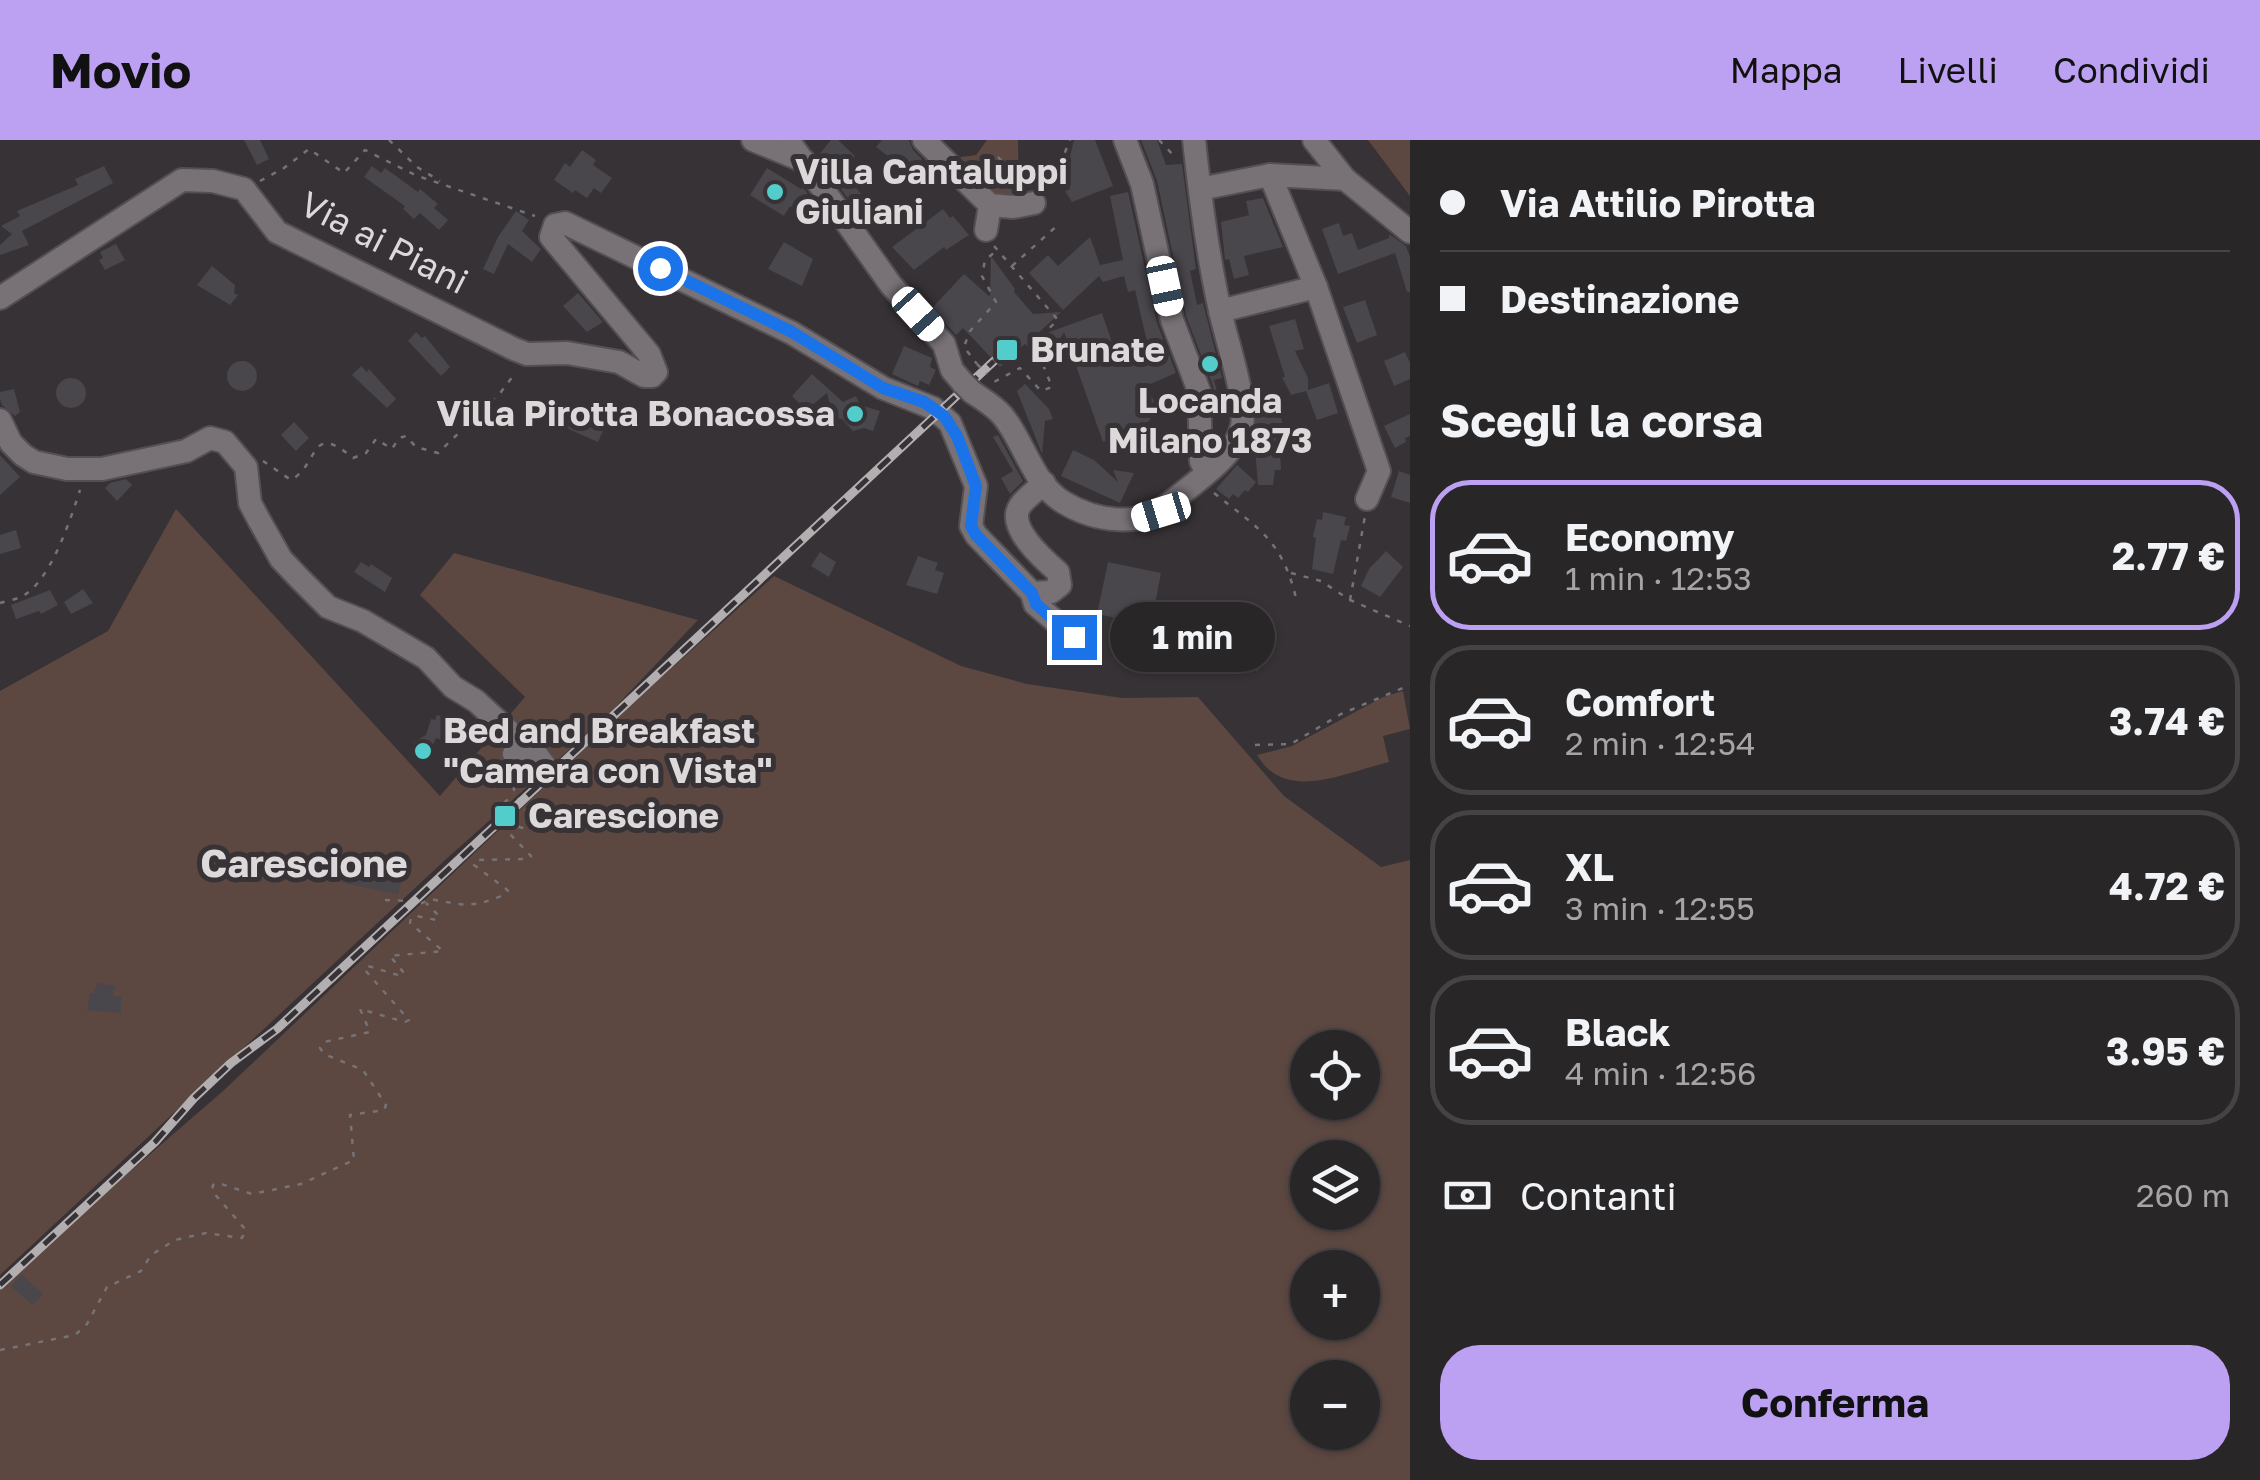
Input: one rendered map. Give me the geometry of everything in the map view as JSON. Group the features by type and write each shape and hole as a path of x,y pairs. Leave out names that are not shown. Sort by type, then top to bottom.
{"street":[{"path":"753,140 807,163"},
{"path":"788,140 891,285 944,344 952,370 972,379 1004,418 1044,483 1060,500 1084,512 1113,519 1161,512 1234,444 1242,424 1194,140"},
{"path":"924,140 990,205 1012,207 1025,198"},
{"path":"1125,140 1142,184 1172,320 1199,391 1202,476"},
{"path":"1314,140 1345,179 1410,232"},
{"path":"1200,189 1270,175 1345,179"},
{"path":"1270,175 1316,287 1379,470 1368,500"},
{"path":"0,298 182,180 212,180 244,189"},
{"name":"Via ai Piani","path":"244,189 277,232 527,354 567,352 619,362 644,376 656,372 649,354 551,237 555,224"},
{"path":"990,205 991,240"},
{"path":"555,224 565,223 792,332 883,388 934,408 950,424 976,486 971,526 976,535 1032,593 1036,604 1074,637"},
{"path":"1220,311 1316,287"},
{"path":"0,420 11,443 34,462 67,470 102,469 186,451 210,438 225,442 240,458 250,503 281,560 328,607 363,621 426,658 453,688 476,701 513,735 528,743 545,766 514,754"},
{"path":"1032,593 1051,592 1060,584 1058,572 1030,547 1016,519 1018,508 1044,483"}],"path":[{"path":"389,140 442,182 555,224"},
{"path":"998,157 1016,176 1025,198 1055,177 1070,140"},
{"path":"244,189 284,168 309,149 344,173 365,150 415,176 442,182"},
{"path":"1010,267 1059,224"},
{"path":"972,379 993,383 1020,368 1041,391 1052,387 1044,367 1056,350 1044,334 1058,320 991,240"},
{"path":"972,379 965,344 970,331 996,302 982,276 991,240"},
{"path":"966,350 972,379"},
{"path":"240,458 261,460 291,480 303,472 315,448 324,443 337,444 354,458 366,453 376,439 392,449 399,438 406,436 416,447 438,453 501,392 527,354"},
{"path":"0,603 22,596 34,587 58,549 87,469"},
{"path":"1202,476 1280,552 1296,598"},
{"path":"1350,600 1368,500"},
{"path":"1290,573 1321,580 1350,600 1410,626"},
{"path":"1254,745 1291,744 1341,714 1410,685"},
{"path":"385,900 407,901 414,907 430,899 474,906 508,891 474,865 476,860 529,860 530,856 506,830 513,824 538,829 515,793 497,808 500,811"},
{"path":"0,1350 75,1336 87,1324 107,1287 141,1270 150,1255 175,1240 206,1232 242,1238 246,1230 212,1190 213,1185 218,1183 252,1194 300,1184 350,1163 355,1154 350,1115 384,1110 386,1104 364,1070 324,1054 320,1048 324,1042 370,1032 360,1009 409,1020 364,969 368,966 402,976 402,969 390,956 443,950 410,923 416,916 436,920 439,916 426,903"}],"shaded area":[{"path":"987,140 1018,140 1019,199 994,195 946,159 976,155"},
{"path":"1368,140 1410,140 1410,196"},
{"path":"176,509 440,796 525,697 420,595 454,553 698,620 606,717 444,861 0,1275 0,691 108,631"},
{"path":"774,576 961,666 1027,684 1122,698 1198,697 1284,796 1381,867 1410,860 1410,1480 0,1480 0,1284 223,1091 635,701"},
{"path":"1403,691 1410,729 1383,736 1389,762 1317,781 1299,781 1269,770 1257,755 1292,746 1383,697"}],"building":[{"path":"244,140 260,140 269,159 257,165"},
{"path":"831,140 838,140 855,156 843,171 861,194 852,204 840,188 843,185 818,156"},
{"path":"882,140 909,140 922,159 910,173 876,147"},
{"path":"1074,140 1095,140 1113,186 1072,202 1065,191 1070,189 1064,173 1071,168"},
{"path":"1141,140 1157,140 1166,165 1182,164 1196,269 1190,271 1197,305 1203,303 1222,378 1214,380 1220,403 1214,404 1213,386 1186,316 1157,181"},
{"path":"582,150 596,160 593,165 612,178 601,193 594,188 587,198 554,180 565,163 570,167"},
{"path":"104,166 113,183 22,231 29,245 0,255 0,245 12,234 1,226 20,216 17,211 78,185 75,179"},
{"path":"372,166 381,173 385,168 418,192 420,189 438,204 434,208 448,220 439,230 420,213 414,219 403,209 405,206 364,177"},
{"name":"Villa Cantaluppi Giuliani","path":"767,168 803,187 817,207 806,217 790,206 784,216 750,195"},
{"path":"1128,192 1157,323 1176,373 1148,385 1155,405 1150,407 1152,415 1144,428 1103,442 1064,332 1042,363 1025,344 1000,367 963,328 956,335 917,292 933,307 964,274 990,297 991,256 1033,314 1061,312 1033,338 1102,313 1115,351 1147,342 1135,290 1128,292 1124,276 1103,282 1099,276 1063,310 1029,273 1048,255 1058,266 1090,237 1100,265 1123,260 1110,196"},
{"path":"1263,198 1283,247 1244,256 1249,275 1234,279 1229,259 1225,260 1221,222 1249,215 1246,201"},
{"path":"943,209 969,235 946,250 944,247 914,270 892,247"},
{"path":"516,211 529,220 522,231 541,249 532,262 508,244 494,274 483,269 498,237"},
{"path":"1339,223 1343,236 1352,233 1358,250 1389,238 1389,234 1406,246 1410,257 1410,292 1395,253 1338,274 1322,229"},
{"path":"784,242 813,259 802,286 768,269"},
{"path":"116,244 125,260 105,270 99,260 103,258 100,252"},
{"path":"212,266 235,285 234,293 238,295 230,305 197,285"},
{"path":"578,293 603,322 587,332 563,306"},
{"path":"1365,300 1377,335 1357,343 1343,307"},
{"path":"1295,319 1304,349 1295,351 1308,378 1308,390 1329,383 1338,413 1317,420 1306,391 1291,395 1282,377 1269,326"},
{"path":"416,332 422,338 425,336 450,367 441,376 408,341"},
{"path":"904,346 932,358 930,367 936,370 929,385 920,381 918,386 892,374"},
{"path":"1405,352 1410,379 1394,386 1384,361"},
{"path":"242,361 253,365 257,376 253,387 242,391 231,387 227,376 231,365"},
{"path":"361,366 367,372 369,369 396,399 387,408 352,375"},
{"path":"812,374 843,402 856,396 860,405 880,411 873,431 853,431 842,419 833,417 827,393 806,410 792,396"},
{"path":"71,378 82,382 86,393 82,404 71,408 60,404 56,393 60,382"},
{"path":"1025,384 1049,409 1053,419 1045,421 1042,454 1017,391"},
{"path":"14,389 20,412 15,416 0,399 0,392"},
{"path":"1277,398 1284,432 1279,433 1281,470 1275,470 1273,485 1258,485 1254,437 1257,400"},
{"path":"574,405 608,420 598,442 564,427"},
{"path":"1410,414 1410,436 1395,448 1384,426"},
{"path":"294,422 309,438 296,451 281,435"},
{"path":"998,435 1023,481 1010,494 1001,478 1013,471 993,437"},
{"path":"1073,450 1094,460 1118,482 1113,470 1134,473 1120,503 1061,476"},
{"path":"0,455 20,477 0,495"},
{"path":"1237,465 1256,482 1248,492 1245,490 1238,498 1233,494 1229,499 1216,489"},
{"path":"1399,471 1410,475 1410,503 1391,497"},
{"path":"126,479 132,485 117,501 105,488"},
{"path":"1323,512 1346,517 1344,525 1350,526 1346,541 1341,540 1333,574 1312,569 1316,538 1313,537"},
{"path":"16,530 21,548 0,554 0,535"},
{"path":"1386,551 1403,567 1380,597 1361,586 1369,569"},
{"path":"820,552 836,562 829,577 811,566"},
{"path":"918,556 938,563 935,570 944,573 937,594 906,585"},
{"path":"361,562 392,578 385,592 354,572"},
{"path":"1108,562 1161,573 1151,625 1097,614"},
{"path":"83,589 93,603 71,614 64,602"},
{"path":"50,590 58,605 41,614 39,611 16,619 11,605"},
{"path":"1230,631 1265,638 1258,671 1223,663"},
{"path":"437,715 459,722 457,728 462,730 456,745 436,738 426,759 413,743 426,735 431,719 435,720"},
{"path":"340,862 402,877 398,894 334,881"},
{"path":"97,983 115,986 112,996 121,996 121,1013 87,1010 90,993 94,993"},
{"path":"21,1274 43,1294 33,1305 11,1286"}],"railway":[{"path":"0,1285 155,1142 231,1063 277,1029 994,361"}],"place":[{"name":"Villa Cantaluppi Giuliani","path":"775,192"},
{"name":"Brunate","path":"1007,350"},
{"name":"Locanda Milano 1873","path":"1210,364"},
{"name":"Villa Pirotta Bonacossa","path":"855,414"},
{"name":"Bed and Breakfast \"Camera con Vista\"","path":"423,751"},
{"name":"Carescione","path":"505,816"}],"district":[{"name":"Carescione","path":"304,864"}],"route":[{"path":"660,268 792,332 883,388 924,402 944,416 957,436 976,486 971,526 976,535 1032,593 1036,604 1074,637"}]}
